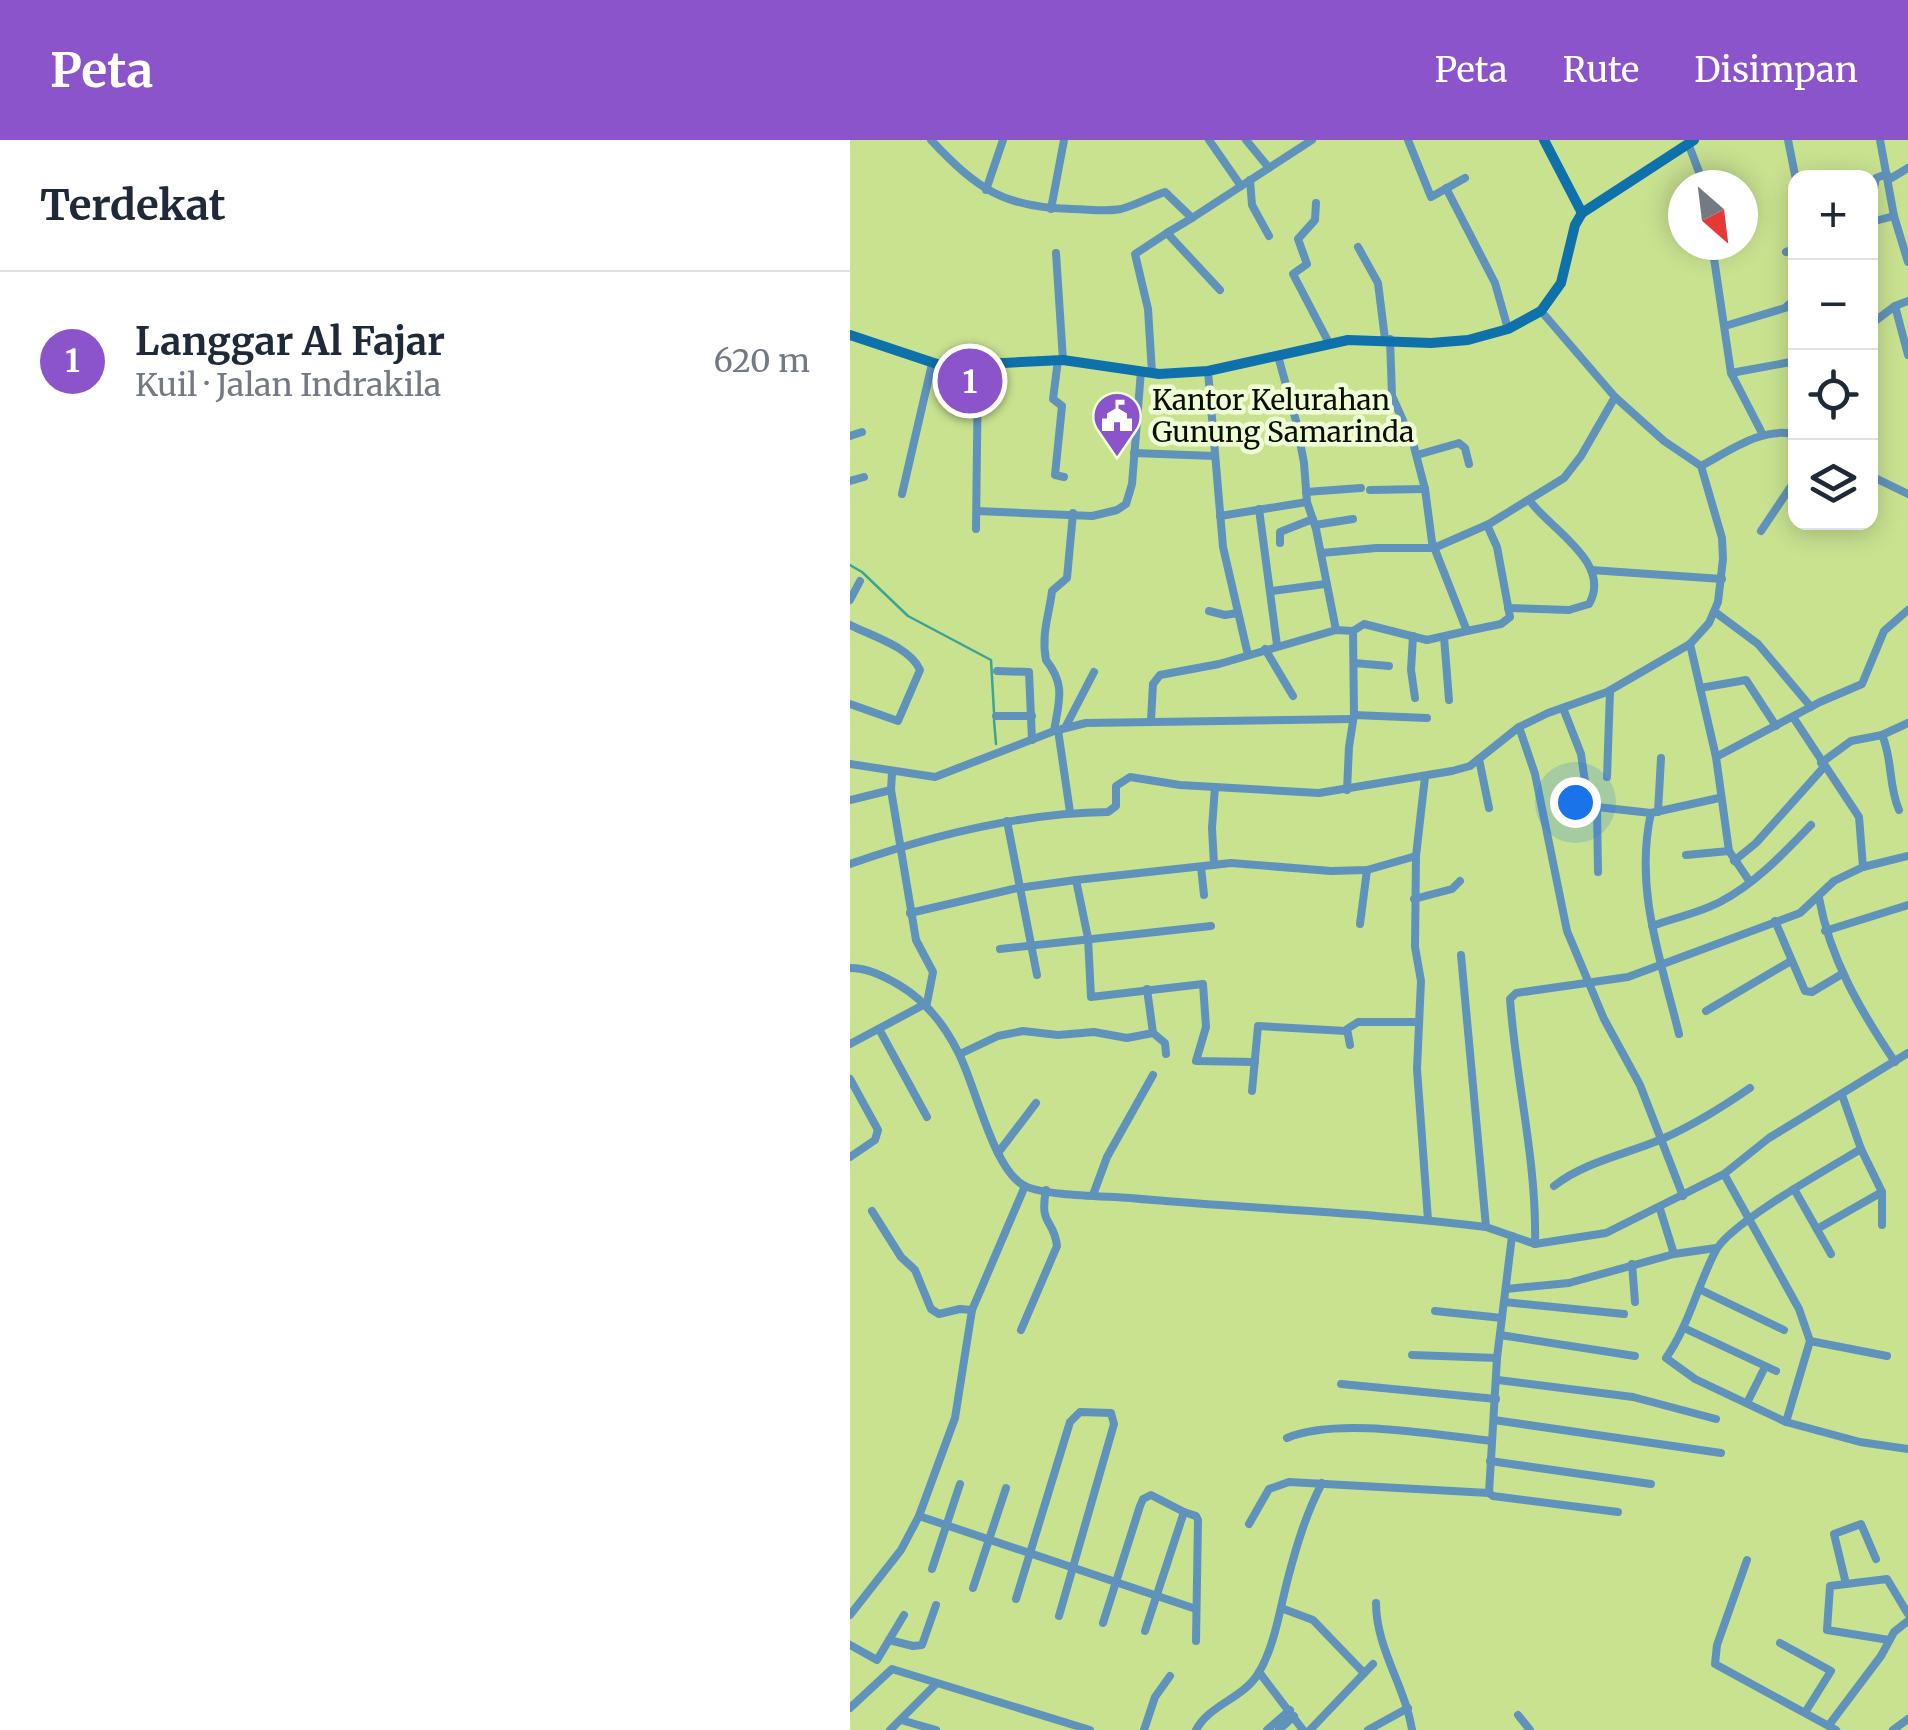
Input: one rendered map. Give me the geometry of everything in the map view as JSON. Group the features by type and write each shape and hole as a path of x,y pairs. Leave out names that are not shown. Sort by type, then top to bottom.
{"street":[{"path":"932,140 966,176 1013,202 1051,209 1121,208 1165,192 1192,218"},
{"path":"986,190 1004,140"},
{"path":"1051,209 1064,140"},
{"path":"1208,140 1241,186"},
{"path":"1246,140 1269,168"},
{"path":"977,510 1092,516 1126,504 1147,372 1148,309 1135,254 1312,140"},
{"path":"1408,140 1432,197 1464,178"},
{"path":"1544,140 1582,213"},
{"path":"1788,140 1794,170"},
{"path":"1880,140 1894,216 1908,262"},
{"path":"850,335 932,364 978,366 1061,360 1147,372 1208,371 1329,343 1388,339 1449,342 1508,329 1541,311 1561,283 1575,225 1582,213 1687,142 1698,170"},
{"path":"1878,178 1908,168"},
{"path":"1250,180 1252,205 1268,236"},
{"path":"1446,188 1495,283 1508,329"},
{"path":"1316,203 1312,225 1298,239 1307,264 1293,274 1329,343"},
{"path":"1878,220 1894,216"},
{"path":"1167,233 1220,290"},
{"path":"1358,246 1378,283 1388,339 1392,396 1417,455 1434,548 1466,631"},
{"path":"1056,253 1061,360 1053,396 1062,406 1055,475 1064,478"},
{"path":"1714,260 1731,373 1762,436"},
{"path":"1878,318 1908,301"},
{"path":"1725,326 1788,305"},
{"path":"1895,306 1908,355"},
{"path":"850,864 1007,820 1112,811 1116,806 1116,786 1130,777 1319,793 1470,766 1519,727 1610,690 1690,644 1714,612 1722,579 1722,538 1701,466 1664,441 1615,397 1541,311"},
{"path":"1278,356 1296,421 1306,497 1322,554 1336,630"},
{"path":"1731,373 1788,362"},
{"path":"902,494 932,364"},
{"path":"976,529 978,366"},
{"path":"1208,371 1220,516 1248,655"},
{"path":"1322,554 1376,548 1434,548 1530,501 1574,467 1615,397"},
{"path":"850,436 862,432"},
{"path":"1701,466 1762,436 1788,433"},
{"path":"1417,455 1459,443 1470,464"},
{"path":"1134,453 1214,456"},
{"path":"850,481 864,477"},
{"path":"1878,480 1908,494"},
{"path":"1220,516 1365,489 1425,489"},
{"path":"1760,531 1788,491"},
{"path":"1508,608 1569,610 1582,607 1594,596 1591,570 1574,544 1545,521 1530,501"},
{"path":"1259,510 1277,645"},
{"path":"1070,812 1059,730 1058,680 1056,670 1046,660 1044,618 1050,610 1052,591 1066,578 1073,513"},
{"path":"1280,543 1280,532 1314,522 1353,519"},
{"path":"1347,790 1348,746 1354,717 1353,632 1364,624 1427,640 1506,622 1510,617 1497,547 1487,524"},
{"path":"1591,570 1722,579"},
{"path":"850,600 860,581"},
{"path":"1272,592 1325,584"},
{"path":"1716,757 1862,684 1884,631 1908,610"},
{"path":"1209,611 1238,613"},
{"path":"1714,612 1758,644 1812,707"},
{"path":"850,625 898,649 914,660 920,670 898,721 850,704"},
{"path":"1151,720 1154,684 1160,675 1336,630 1353,632"},
{"path":"1413,636 1411,670 1415,698"},
{"path":"1444,637 1449,700"},
{"path":"1690,644 1716,757 1729,851 1750,882"},
{"path":"1265,649 1292,696"},
{"path":"1354,664 1388,666"},
{"path":"997,670 1029,672 1032,740"},
{"path":"1059,730 1094,672"},
{"path":"1700,688 1746,680 1776,726"},
{"path":"1607,777 1610,690"},
{"path":"1564,708 1582,754 1590,807 1654,812 1719,798"},
{"path":"996,716 1032,716"},
{"path":"850,764 935,777 1086,723 1427,718"},
{"path":"1794,718 1859,817 1863,867"},
{"path":"1734,860 1756,843 1822,765 1851,742 1882,736 1908,723"},
{"path":"1519,727 1535,774 1566,931 1587,983 1640,1085 1683,1196"},
{"path":"1882,736 1888,748 1890,790 1899,810"},
{"path":"1661,758 1644,864 1652,926 1679,1034"},
{"path":"1479,759 1489,808"},
{"path":"850,1044 927,1003 934,972 916,940 910,913 890,790 892,773"},
{"path":"1425,777 1414,898 1415,947 1422,981 1417,1069 1428,1220"},
{"path":"1214,866 1215,787"},
{"path":"850,800 890,790"},
{"path":"1597,807 1598,872"},
{"path":"1007,820 1036,975"},
{"path":"1652,926 1717,904 1776,862 1810,825"},
{"path":"1686,855 1729,851"},
{"path":"910,913 1018,888 1076,880 1231,863 1332,872 1366,870 1416,856"},
{"path":"1535,1244 1529,1145 1510,999 1516,993 1628,977 1805,910 1830,884 1863,867 1908,856"},
{"path":"1202,867 1204,895"},
{"path":"1360,924 1366,870"},
{"path":"1076,880 1088,938 1091,998 1202,984 1206,1027 1196,1060 1255,1062"},
{"path":"1414,898 1452,889 1460,881"},
{"path":"1819,898 1824,930 1842,974 1895,1062"},
{"path":"1824,930 1908,905"},
{"path":"1775,921 1807,993 1842,974"},
{"path":"1000,950 1212,926"},
{"path":"1461,955 1486,1227"},
{"path":"1706,1011 1791,961"},
{"path":"850,968 886,977 927,1003 960,1054 998,1154 1025,1186 1267,1211 1428,1220 1486,1227 1535,1244 1606,1234 1660,1210 1724,1174 1769,1138 1908,1053"},
{"path":"1147,990 1153,1033 1165,1043 1166,1054"},
{"path":"1252,1091 1258,1026 1346,1030 1358,1022 1419,1022"},
{"path":"879,1029 928,1116"},
{"path":"960,1054 998,1036 1023,1030 1058,1035 1094,1032 1127,1038 1153,1033"},
{"path":"1346,1030 1350,1045"},
{"path":"1093,1195 1107,1157 1153,1075"},
{"path":"850,1079 878,1130 875,1140 850,1157"},
{"path":"1554,1186 1567,1176 1660,1140 1711,1115 1750,1088"},
{"path":"1842,1095 1861,1149 1882,1192 1882,1225"},
{"path":"998,1154 1036,1103"},
{"path":"1506,1289 1570,1284 1632,1264 1716,1248 1794,1189 1861,1149"},
{"path":"1724,1174 1798,1309 1810,1341 1786,1422"},
{"path":"850,1616 900,1550 918,1516 955,1418 972,1310 1025,1186"},
{"path":"1794,1189 1832,1254"},
{"path":"1021,1330 1057,1246 1042,1210 1046,1190"},
{"path":"1817,1229 1882,1192"},
{"path":"1660,1210 1674,1254"},
{"path":"872,1211 901,1257 915,1270 932,1310 939,1314 972,1310"},
{"path":"1489,1493 1497,1358 1512,1236"},
{"path":"1716,1248 1684,1328 1666,1358 1695,1378 1786,1422 1860,1442 1908,1449"},
{"path":"1632,1264 1636,1302"},
{"path":"1700,1290 1784,1330"},
{"path":"1504,1302 1624,1314"},
{"path":"1435,1311 1502,1318"},
{"path":"1684,1328 1776,1370"},
{"path":"1500,1336 1635,1356"},
{"path":"1810,1341 1887,1356"},
{"path":"1412,1354 1497,1358"},
{"path":"1747,1403 1765,1367"},
{"path":"1498,1380 1633,1397 1716,1419"},
{"path":"1340,1384 1496,1399"},
{"path":"1016,1599 1070,1422 1080,1412 1106,1411 1114,1415 1114,1424 1059,1616"},
{"path":"1494,1420 1721,1452"},
{"path":"1287,1438 1306,1430 1326,1428 1492,1441"},
{"path":"1490,1461 1651,1484"},
{"path":"1250,1524 1269,1488 1289,1482 1489,1493 1618,1512"},
{"path":"1196,1730 1207,1714 1244,1690 1259,1672 1303,1523 1322,1483"},
{"path":"932,1569 960,1484"},
{"path":"973,1588 1006,1488"},
{"path":"1103,1623 1144,1499 1152,1496 1198,1520 1196,1641"},
{"path":"1145,1631 1184,1512"},
{"path":"918,1516 1196,1608"},
{"path":"1846,1584 1833,1536 1837,1531 1861,1524 1876,1560"},
{"path":"1748,1560 1717,1646 1715,1664 1832,1727 1889,1640 1908,1618 1887,1578 1830,1586 1827,1630 1889,1640"},
{"path":"1376,1603 1383,1645 1408,1708 1412,1730"},
{"path":"889,1640 922,1645 936,1605"},
{"path":"1281,1608 1314,1620 1364,1673"},
{"path":"850,1645 877,1660 904,1615"},
{"path":"1780,1643 1830,1670 1806,1711"},
{"path":"1259,1672 1307,1730 1372,1664"},
{"path":"850,1708 892,1669 1090,1730"},
{"path":"1144,1730 1155,1697 1170,1676"},
{"path":"890,1730 936,1684"},
{"path":"1368,1730 1408,1708"},
{"path":"1274,1728 1292,1713"},
{"path":"1518,1715 1530,1730"},
{"path":"1893,1730 1908,1719"},
{"path":"901,1720 936,1730"}],"waterway":[{"path":"850,565 908,616 991,660 994,712"},
{"path":"994,720 996,744"}],"place":[{"name":"Langgar Al Fajar","path":"970,381"},
{"name":"Kantor Kelurahan Gunung Samarinda","path":"1117,458"}]}
